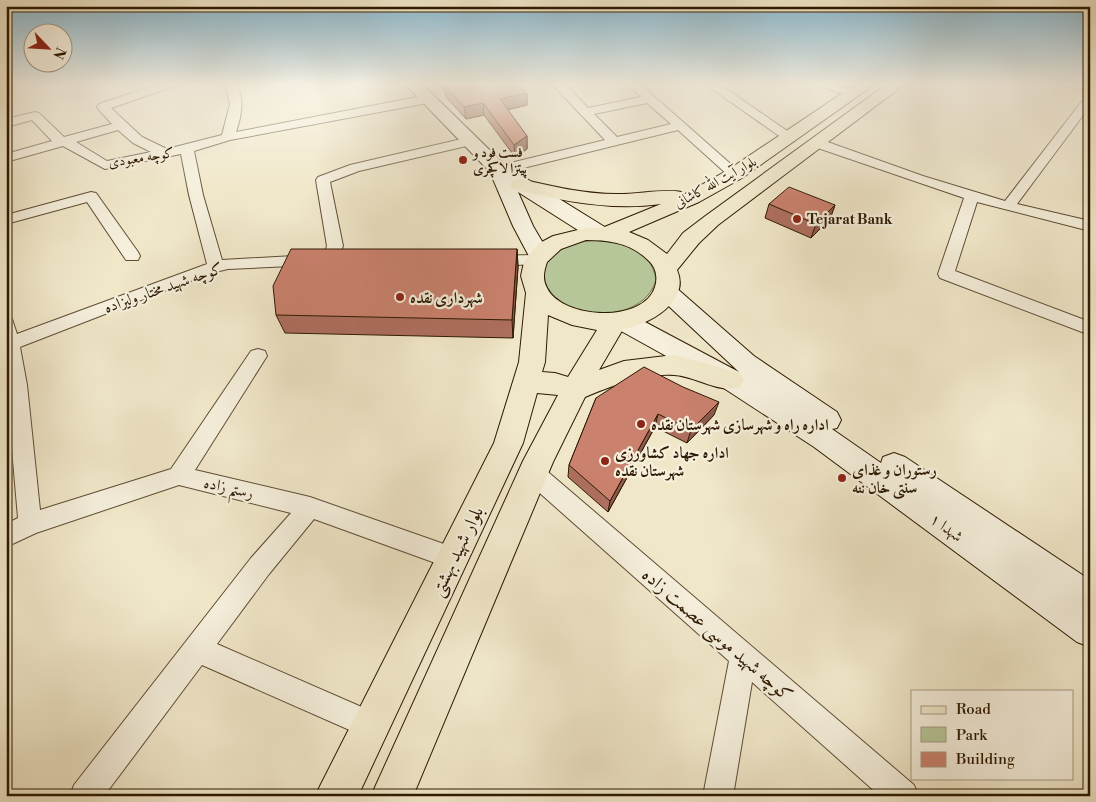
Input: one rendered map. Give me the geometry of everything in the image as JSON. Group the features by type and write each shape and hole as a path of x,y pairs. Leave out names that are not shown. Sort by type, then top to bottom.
{"main road":[{"path":"450,121 499,170 520,185 603,234"},
{"name":"بلوار آیت الله کاشانی","path":"603,234 707,190 735,174 813,121"},
{"name":"بلوار آیت الله کاشانی","path":"666,280 691,238 847,121"},
{"path":"759,158 783,169"},
{"path":"499,170 538,258"},
{"path":"520,185 571,197 608,201 666,197 707,190"},
{"path":"603,234 622,237 650,249 660,258 666,280 660,301 650,310 618,321 596,322 578,319 547,304 538,293 532,276 538,258 559,241 578,236 603,234"},
{"name":"شهدا ۱","path":"666,280 726,346 745,363 1090,602"},
{"name":"بلوار شهید بهشتی","path":"336,796 508,443 532,362 538,293"},
{"path":"392,796 533,473 575,390 618,321"},
{"name":"شهدا ۱","path":"618,321 731,380 824,439 1090,629"},
{"path":"684,355 686,347 696,342 709,340 726,346"},
{"path":"526,382 555,383 575,390 624,371 674,365 731,380"}],"street":[{"name":"کوچه معبودی","path":"41,121 63,141 105,165 187,149 228,137 310,121"},
{"path":"117,121 128,134 146,146 166,153"},
{"path":"228,137 232,121"},
{"path":"594,121 614,142"},
{"path":"674,121 735,174"},
{"path":"767,121 790,137"},
{"path":"1008,205 1072,121"},
{"path":"6,158 121,125"},
{"path":"499,170 679,126"},
{"path":"330,260 335,246 323,180 354,168 470,141"},
{"path":"817,144 972,196 1090,226"},
{"path":"187,149 196,195 216,267"},
{"path":"6,220 90,196 132,256"},
{"path":"972,196 946,274 1090,328"},
{"path":"476,261 538,258"},
{"name":"کوچه شهید مختار ولیزاده","path":"8,344 216,267 237,264 350,260"},
{"path":"6,323 13,424 30,524"},
{"path":"6,536 30,524 180,476 258,356"},
{"name":"کوچه شهید موسی عصمت زاده","path":"533,473 903,796"},
{"name":"رستم زاده","path":"180,476 310,507 452,558"},
{"path":"85,796 260,566 310,507"},
{"path":"197,649 370,725"},
{"path":"718,796 743,657"}],"green space":[{"path":"593,240 624,245 641,254 648,261 653,269 656,280 651,291 644,299 624,310 598,313 576,309 558,300 547,287 543,272 549,258 565,247"}],"building":[{"path":"497,121 516,121 527,136 514,145"},
{"path":"789,187 835,205 816,224 769,204"},
{"name":"شهرداری نقده","path":"291,249 517,249 512,320 276,315 273,286"},
{"path":"644,367 683,387 719,402 691,430 658,414 610,501 569,465 596,398"}],"place":[{"name":"فست فود و پیتزا لاکچری","path":"463,160"},
{"name":"Tejarat Bank","path":"797,219"},
{"name":"شهرداری نقده","path":"400,297"},
{"name":"اداره راه و شهرسازی شهرستان نقده","path":"641,424"},
{"name":"اداره جهاد کشاورزی شهرستان نقده","path":"605,461"},
{"name":"رستوران و غذای سنتی خان ننه","path":"842,478"}]}
